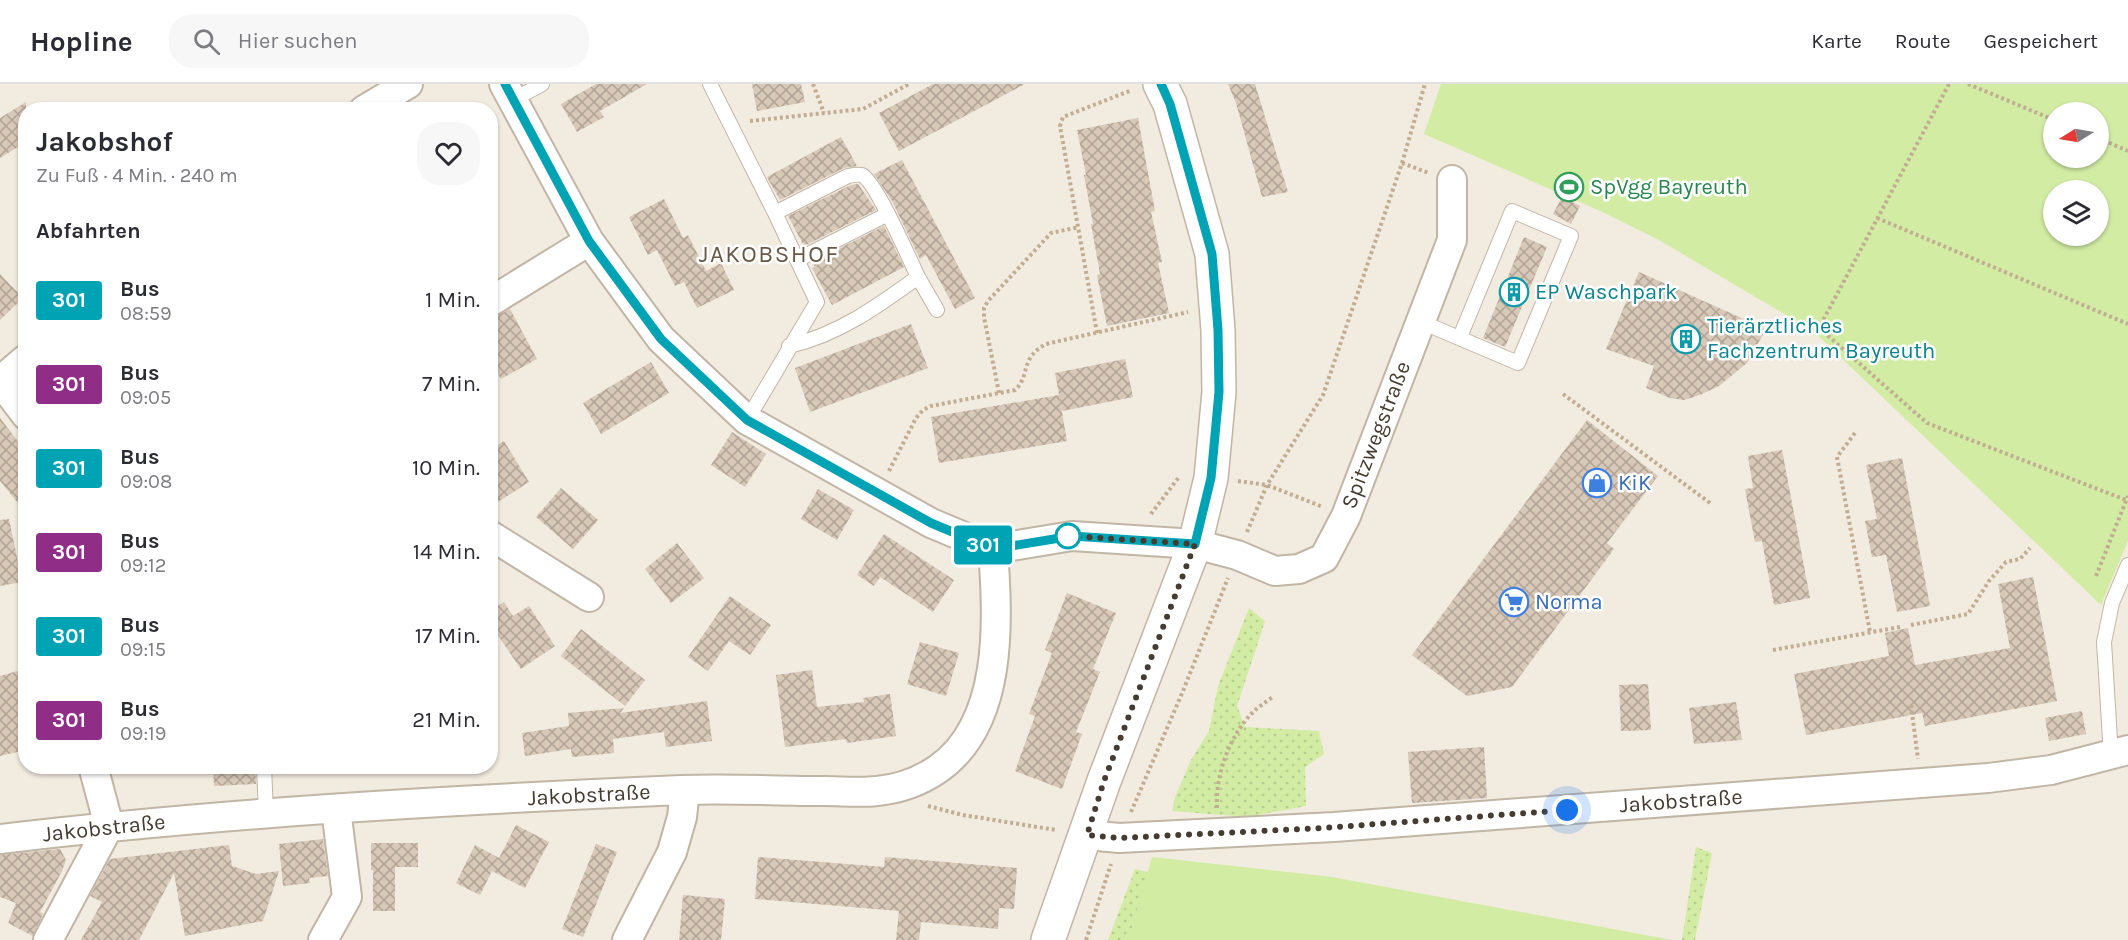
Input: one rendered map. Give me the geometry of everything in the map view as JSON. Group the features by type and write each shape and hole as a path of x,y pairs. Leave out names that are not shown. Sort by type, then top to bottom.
{"street":[{"path":"378,102 408,84"},
{"path":"1048,940 1087,835 1104,781 1195,544 1196,473 1219,392 1212,254 1170,104 1150,85"},
{"path":"509,92 589,241 661,339 747,420 931,523 993,549"},
{"name":"Spitzwegstraße","path":"993,549 1072,536 1195,544 1237,555 1275,571 1299,569 1324,558 1346,516 1452,240 1452,180"},
{"path":"498,297 589,241"},
{"path":"18,366 0,381 18,405"},
{"path":"498,540 589,597"},
{"name":"Jakobstraße","path":"0,839 108,826 336,809 685,790 876,791 908,785 938,768 959,750 975,726 987,692 994,654 997,603 993,549"},
{"name":"Jakobstraße","path":"1087,835 1119,838 1334,827 1988,778 2051,770 2120,753"},
{"path":"48,940 108,826 95,774"},
{"path":"627,940 672,852 682,817 685,790"},
{"path":"323,940 347,897 336,809"}],"lane":[{"path":"509,92 542,84"},
{"path":"710,84 817,302 747,420"},
{"path":"775,213 848,176 861,175 868,180 888,214 918,277 937,310"},
{"path":"1419,321 1518,363 1571,236 1512,211 1460,337"},
{"path":"797,260 888,214"},
{"path":"789,346 832,332 884,302 918,277"},
{"path":"2120,753 2104,642 2112,603 2128,565"},
{"path":"264,774 266,814"}],"path":[{"path":"813,84 824,113"},
{"path":"731,124 863,109 909,84"},
{"path":"1086,940 1119,838 1183,691 1267,485 1323,395 1402,163 1425,84"},
{"path":"1949,84 1819,328 1927,423 2127,498 2096,576"},
{"path":"1968,84 2043,115"},
{"path":"1097,333 1060,126 1063,117 1150,85"},
{"path":"2109,142 2128,150"},
{"path":"1877,218 2128,324"},
{"path":"999,393 984,308 1051,233 1078,227"},
{"path":"878,493 922,410 931,406 1015,390 1027,362 1035,351 1046,345 1196,310 1216,308"},
{"path":"1563,394 1710,503"},
{"path":"1856,433 1837,457 1870,632"},
{"path":"1130,540 1179,479 1196,473 1267,485 1346,516"},
{"path":"1911,625 1968,614 1989,581 2006,562 2020,559 2030,548"},
{"path":"1773,650 1900,627"},
{"path":"1218,833 1216,798 1220,770 1231,745 1251,714 1274,696"},
{"path":"1911,705 1921,783"},
{"path":"948,812 1046,828"}],"green space":[{"path":"1441,84 2128,84 2128,541 2101,605 1813,331 1657,239 1598,210 1424,134"},
{"path":"1249,608 1265,621 1237,706 1245,727 1319,731 1324,754 1305,767 1306,806 1247,817 1172,811 1175,797 1191,760 1209,731 1218,686"},
{"path":"1696,847 1712,853 1695,940 1682,940"},
{"path":"1152,857 1332,877 1672,940 1128,940"},
{"path":"1135,869 1152,873 1155,940 1108,940"}],"building":[{"path":"596,84 647,84 600,111 604,117 577,132 561,104"},
{"path":"752,84 801,84 805,102 757,111"},
{"path":"933,84 1025,84 899,151 879,113"},
{"path":"1228,84 1255,84 1288,192 1262,197 1236,103"},
{"path":"18,107 18,147 0,158 0,118"},
{"path":"1138,118 1155,211 1151,212 1162,262 1158,263 1169,313 1107,326 1097,275 1100,274 1077,130"},
{"path":"841,137 857,166 844,168 780,200 767,177"},
{"path":"902,160 975,298 955,309 926,255 920,259 892,201 874,174"},
{"path":"858,184 876,210 804,246 788,216 851,185"},
{"path":"1562,197 1580,206 1571,224 1553,214"},
{"path":"664,199 683,238 688,235 706,271 721,263 734,290 697,308 684,282 675,286 657,250 648,255 629,217"},
{"path":"884,226 904,267 832,305 812,268 815,267 812,262"},
{"name":"EP Waschpark","path":"1524,237 1547,247 1505,347 1483,338"},
{"name":"Tierärztliches Fachzentrum Bayreuth","path":"1639,272 1766,329 1747,363 1719,386 1684,400 1670,398 1646,388 1654,366 1606,349"},
{"path":"0,274 18,293 18,303 0,320"},
{"path":"510,309 537,359 501,379 498,374 498,315"},
{"path":"911,324 928,368 810,412 795,368"},
{"path":"1125,359 1133,397 1062,411 1055,373"},
{"path":"651,362 669,393 601,434 583,403"},
{"path":"1059,395 1067,441 939,463 931,417"},
{"path":"0,418 18,442 18,503 0,481"},
{"name":"Norma","path":"1587,420 1658,476 1607,543 1614,549 1512,687 1467,696 1412,655"},
{"path":"732,432 766,454 745,487 711,465"},
{"path":"504,441 529,482 498,502 498,445"},
{"path":"1782,450 1810,598 1774,605 1762,541 1755,542 1745,489 1753,488 1748,456"},
{"path":"1902,458 1930,606 1897,612 1886,555 1872,557 1865,521 1877,519 1866,465"},
{"path":"561,488 598,520 573,549 536,517"},
{"path":"818,489 854,510 837,540 801,519"},
{"path":"9,519 18,563 18,583 0,586 0,520"},
{"path":"884,534 954,580 933,612 880,577 874,586 857,575"},
{"path":"677,543 704,578 671,603 645,569"},
{"path":"2033,577 2057,701 1925,726 1922,713 1806,735 1794,674 1889,656 1885,633 1908,628 1915,665 2010,648 1998,584"},
{"path":"1067,593 1116,613 1093,669 1100,672 1076,732 1082,734 1062,789 1015,771 1035,716 1029,714 1052,653 1045,650"},
{"path":"730,596 771,625 750,655 729,641 708,671 688,657"},
{"path":"504,602 513,616 529,606 555,646 521,669 498,636 498,606"},
{"path":"581,629 645,680 625,706 561,656"},
{"path":"920,642 959,653 946,696 907,684"},
{"path":"812,670 817,707 864,702 863,698 890,694 896,736 847,743 846,739 785,747 776,675"},
{"path":"18,671 18,752 0,756 0,676"},
{"path":"1648,684 1651,730 1621,731 1619,685"},
{"path":"707,701 712,741 666,747 664,732 613,739 614,753 572,757 571,749 525,756 522,733 569,726 568,713 624,708 620,713"},
{"path":"1736,702 1742,740 1694,744 1689,708"},
{"path":"2082,711 2086,734 2049,741 2045,718"},
{"path":"1484,747 1487,798 1412,803 1408,752"},
{"path":"213,774 255,774 256,784 214,786"},
{"path":"516,825 549,842 525,888 492,871 480,895 456,883 475,845 499,858"},
{"path":"323,839 328,876 309,878 310,883 283,886 279,844"},
{"path":"371,843 418,843 418,867 395,867 395,911 373,911"},
{"path":"596,844 617,852 583,937 562,929"},
{"path":"229,845 232,866 256,874 279,871 263,921 185,936 174,873 139,940 81,940 102,902 90,896 110,859"},
{"path":"60,849 66,860 40,912 43,914 33,936 8,923 16,903 0,897 0,855"},
{"path":"758,857 884,867 885,857 1017,868 1014,909 999,908 998,929 921,922 919,940 896,940 899,911 755,899"},
{"path":"683,895 725,899 721,940 679,940"}],"bus line":[{"name":"301","path":"505,84 589,241 661,339 747,420 931,523 993,549 1072,536 1195,544 1211,478 1219,392 1218,330 1212,254 1170,104 1161,84"}],"place":[{"name":"SpVgg Bayreuth","path":"1569,187"},
{"name":"EP Waschpark","path":"1514,292"},
{"name":"Tierärztliches Fachzentrum Bayreuth","path":"1686,339"},
{"name":"KiK","path":"1597,483"},
{"name":"Norma","path":"1514,602"}],"district":[{"name":"JAKOBSHOF","path":"769,254"}],"route":[{"path":"1068,536 1195,544 1104,781 1087,835 1119,838 1323,828 1567,810"}]}
